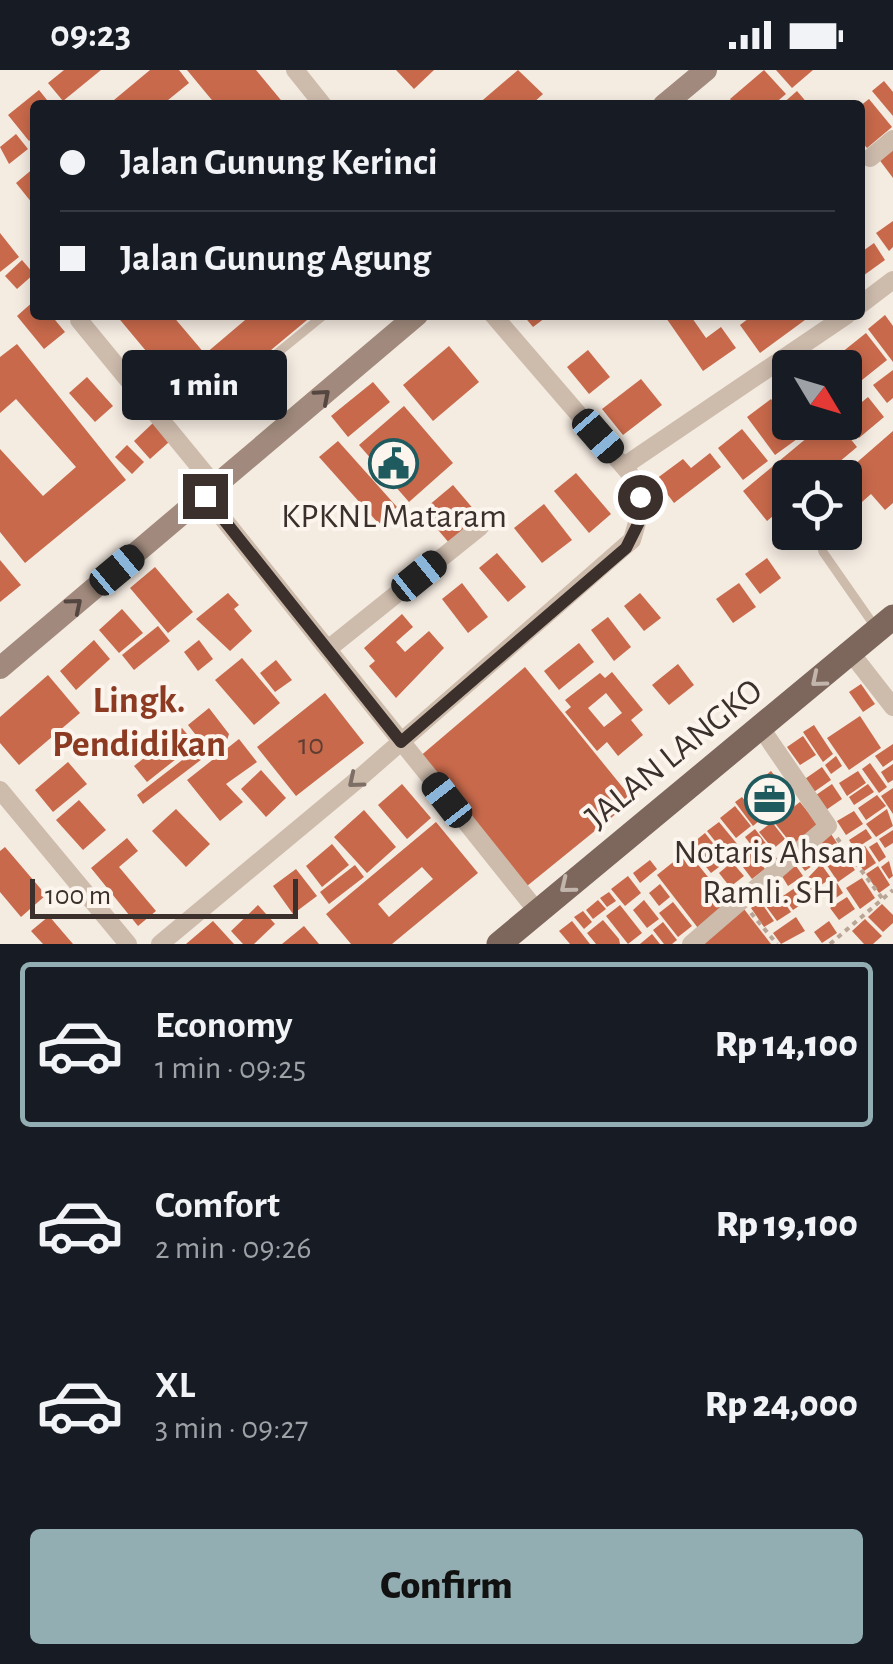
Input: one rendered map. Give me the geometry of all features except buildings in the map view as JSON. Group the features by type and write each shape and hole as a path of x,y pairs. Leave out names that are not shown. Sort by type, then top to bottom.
{"main road":[{"path":"669,100 701,71"},
{"path":"0,668 411,320"},
{"name":"JALAN LANGKO","path":"499,944 885,624"}],"street":[{"path":"295,70 319,100"},
{"path":"870,158 893,139"},
{"path":"865,301 893,280"},
{"path":"79,320 328,649 537,911"},
{"path":"160,944 626,548 641,509 624,466 497,320"},
{"path":"816,320 824,332"},
{"path":"624,466 840,320"},
{"path":"328,649 480,527"},
{"path":"850,653 893,706"},
{"path":"691,944 828,826 760,728"},
{"path":"0,790 128,944"}],"lane":[{"path":"265,363 318,320"},
{"path":"822,550 838,578 885,624"}],"path":[{"path":"828,826 882,898"},
{"path":"830,944 893,890"},
{"path":"743,903 777,944"}],"place":[{"name":"KPKNL Mataram","path":"394,464"},
{"name":"Notaris Ahsan Ramli. SH","path":"769,800"}],"district":[{"name":"Lingk. Pendidikan","path":"139,723"}],"route":[{"path":"205,496 401,742 626,548 640,520 640,497"}]}
